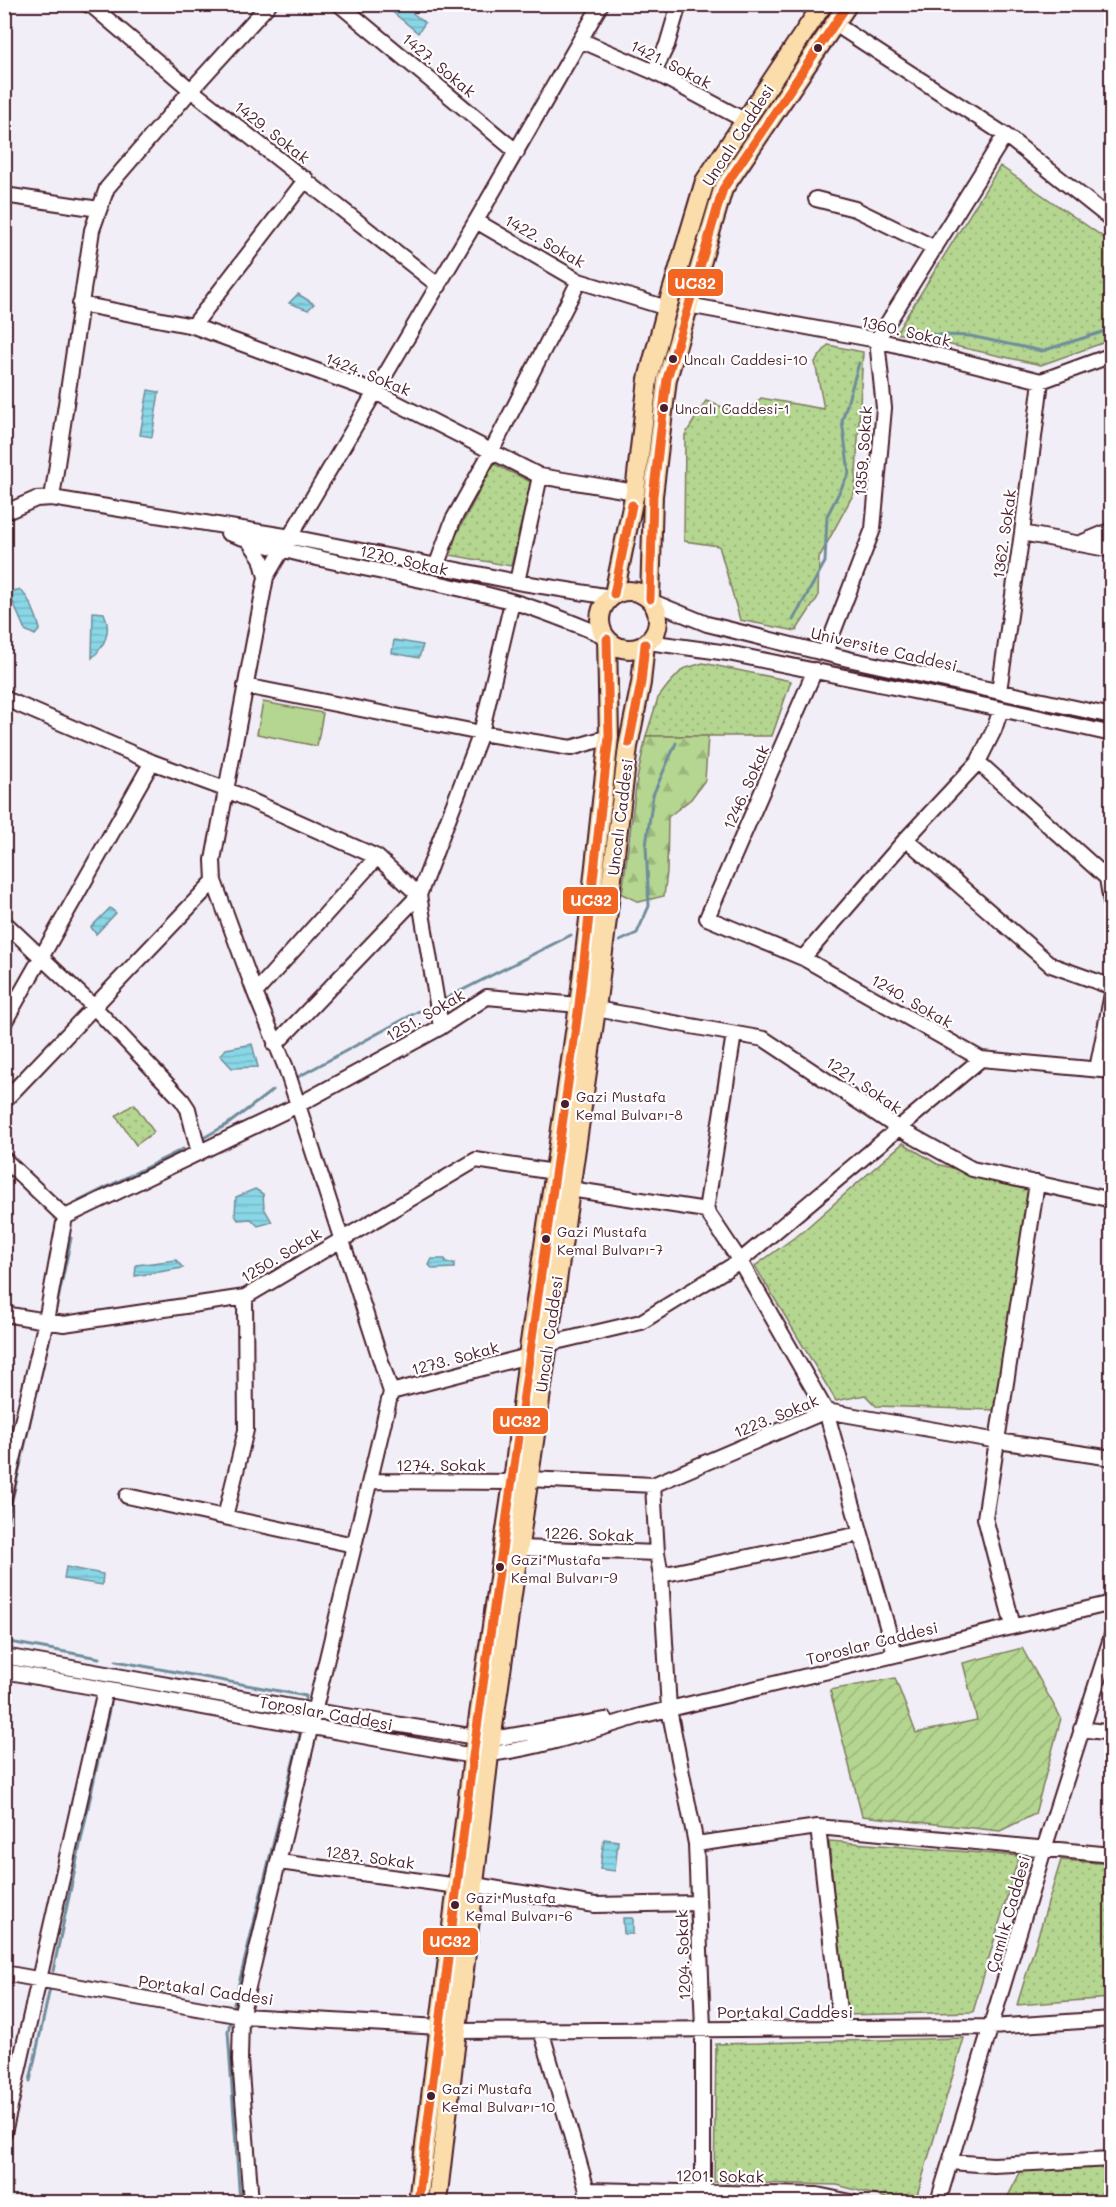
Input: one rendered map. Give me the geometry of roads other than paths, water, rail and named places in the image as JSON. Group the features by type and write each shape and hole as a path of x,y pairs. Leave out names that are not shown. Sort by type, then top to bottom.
{"main road":[{"name":"Uncalı Caddesi","path":"613,596 635,492 648,379 705,181 823,4"},
{"name":"Uncalı Caddesi","path":"652,601 653,496 665,391 723,189 848,4"},
{"path":"623,591 633,591 643,593 652,601 659,616 658,626 655,635 647,643 631,649 621,648 606,637 600,618 602,609 613,596 623,591"},
{"name":"Uncalı Caddesi","path":"483,1747 520,1480 547,1344 570,1189 609,737 606,637"},
{"name":"Uncalı Caddesi","path":"483,1747 520,1548 520,1480 528,1356 554,1172 587,1007 628,747 647,643"},
{"path":"438,2202 449,2029 483,1747"},
{"path":"418,2202 449,2029"}],"street":[{"name":"1429. Sokak","path":"86,4 92,6 191,90 439,286"},
{"path":"52,498 92,230 107,188 269,4"},
{"name":"1427. Sokak","path":"339,4 517,152"},
{"path":"251,2202 240,2060 242,2016 392,1392 298,1105 214,881 213,860 266,577 439,286 601,4"},
{"path":"654,72 668,45 679,4"},
{"path":"835,24 1005,135 1112,220"},
{"name":"1421. Sokak","path":"580,40 654,72 746,121"},
{"path":"877,340 1005,135"},
{"path":"193,326 306,179"},
{"path":"4,195 99,209"},
{"path":"816,199 855,209 935,248"},
{"name":"1422. Sokak","path":"476,221 579,281 667,308"},
{"path":"436,567 453,520 492,450 579,281"},
{"name":"1424. Sokak","path":"80,304 193,326 375,393 540,476 635,492"},
{"name":"1360. Sokak","path":"688,305 877,340 1041,381"},
{"name":"1359. Sokak","path":"825,653 873,530 884,408 877,340"},
{"path":"1041,381 1112,355"},
{"name":"1362. Sokak","path":"999,691 1041,381"},
{"path":"517,582 540,476"},
{"name":"1270. Sokak","path":"4,513 36,499 52,498 291,537 517,582 613,596"},
{"name":"1270. Sokak","path":"195,522 283,550 512,602 552,614 606,637"},
{"path":"1078,544 1112,530"},
{"path":"1022,533 1112,550"},
{"path":"249,541 261,558 266,577"},
{"name":"Universite Caddesi","path":"652,601 707,624 825,653 1112,717"},
{"path":"275,1045 419,896 481,733 512,602"},
{"name":"Universite Caddesi","path":"647,643 728,652 1001,708 1112,734"},
{"name":"1246. Sokak","path":"707,918 815,670"},
{"path":"245,686 481,733 571,748 609,737"},
{"path":"4,696 8,700 152,762 225,789 377,857 419,896 441,1027"},
{"path":"803,958 906,839 978,762 994,730 1001,708"},
{"path":"4,1023 152,762"},
{"path":"978,762 1107,878 1112,908"},
{"path":"906,839 1051,965 1112,987"},
{"path":"255,993 377,857"},
{"path":"4,1101 214,881"},
{"name":"1240. Sokak","path":"707,918 803,958 981,1059 1104,1070"},
{"path":"4,922 94,1007 182,1100 188,1110 199,1153"},
{"path":"1104,1070 1112,994"},
{"name":"1251. Sokak","path":"298,1105 441,1027 487,997 587,1007"},
{"name":"1221. Sokak","path":"587,1007 764,1039 898,1128 972,1169 1112,1200"},
{"path":"734,1034 706,1210 740,1261 826,1411 895,1654"},
{"path":"547,1344 640,1322 740,1261 981,1059"},
{"path":"66,1217 298,1105"},
{"path":"4,1159 66,1217"},
{"name":"1250. Sokak","path":"4,1314 64,1324 245,1297 476,1161 554,1172"},
{"path":"1013,1626 985,1518 1037,1183"},
{"path":"570,1189 706,1210"},
{"path":"4,1498 46,1321 66,1217"},
{"path":"225,1517 246,1430 245,1297"},
{"name":"1273. Sokak","path":"392,1392 528,1356"},
{"name":"1223. Sokak","path":"520,1480 653,1485 826,1411 1112,1458"},
{"name":"1274. Sokak","path":"370,1481 520,1480"},
{"name":"1204. Sokak","path":"653,1485 669,1709 696,1844 703,2029 703,2197"},
{"path":"127,1496 354,1545"},
{"path":"661,1575 860,1534"},
{"name":"1226. Sokak","path":"520,1548 657,1552"},
{"name":"Toroslar Caddesi","path":"4,1671 310,1728 483,1747 571,1737 640,1716 1112,1603"},
{"name":"Çamlık Caddesi","path":"938,2202 1044,1849 1112,1635"},
{"name":"Toroslar Caddesi","path":"4,1656 314,1711 483,1747"},
{"path":"4,2133 105,1690"},
{"path":"1081,1729 1112,1733"},
{"path":"696,1844 818,1827 1112,1854"},
{"path":"818,1827 841,2028"},
{"name":"1287. Sokak","path":"279,1862 466,1885 595,1905 698,1903"},
{"name":"Portakal Caddesi","path":"4,1973 242,2016 449,2029 991,2027 1112,2019"},
{"path":"541,2030 586,2196"},
{"path":"950,2162 993,2165 1112,2159"},
{"name":"1201. Sokak","path":"586,2196 817,2199 851,2202"}],"water":[{"path":"395,5 410,5 410,11 425,23 418,33 390,10"},
{"path":"298,294 314,304 308,310 289,303"},
{"path":"148,390 159,392 152,437 140,435"},
{"path":"20,590 30,603 37,619 40,629 35,635 25,630 12,600 12,593"},
{"path":"93,612 104,613 107,632 104,643 92,658"},
{"path":"394,640 423,645 419,658 392,653"},
{"path":"110,908 116,913 96,934 91,927"},
{"path":"252,1044 258,1067 232,1068 220,1055 226,1049"},
{"path":"255,1189 263,1194 264,1208 272,1222 258,1226 251,1219 238,1220 235,1215 236,1197"},
{"path":"432,1259 445,1259 446,1263 454,1263 454,1268 433,1269 429,1265"},
{"path":"176,1260 183,1268 135,1276 136,1265"},
{"path":"66,1567 103,1574 102,1585 64,1579"},
{"path":"604,1839 618,1841 615,1871 600,1869"},
{"path":"623,1918 633,1918 633,1934 624,1934"}],"waterway":[{"path":"919,334 970,336 1042,351 1112,329"},
{"path":"793,620 825,562 827,516 849,473 842,421 859,363"},
{"path":"620,941 637,933 649,906 646,846 653,795 676,743"},
{"path":"445,999 571,935"},
{"path":"298,1077 419,1011"},
{"path":"205,1137 228,1124 273,1090"},
{"path":"79,1201 183,1149"},
{"path":"55,1314 71,1238"},
{"path":"4,1535 51,1331"},
{"path":"4,1641 99,1658"},
{"path":"116,1661 306,1696 304,1704"},
{"path":"53,1971 110,1705"},
{"path":"232,2012 300,1734"},
{"path":"30,2081 50,1988"},
{"path":"231,2018 228,2031 240,2202"}],"place":[{"name":"Uncalı Caddesi-10","path":"673,359"},
{"name":"Uncalı Caddesi-1","path":"664,408"},
{"name":"Gazi Mustafa Kemal Bulvarı-8","path":"565,1104"},
{"name":"Gazi Mustafa Kemal Bulvarı-7","path":"546,1239"},
{"name":"Gazi Mustafa Kemal Bulvarı-9","path":"500,1567"},
{"name":"Gazi Mustafa Kemal Bulvarı-6","path":"455,1905"},
{"name":"Gazi Mustafa Kemal Bulvarı-10","path":"431,2096"}]}
